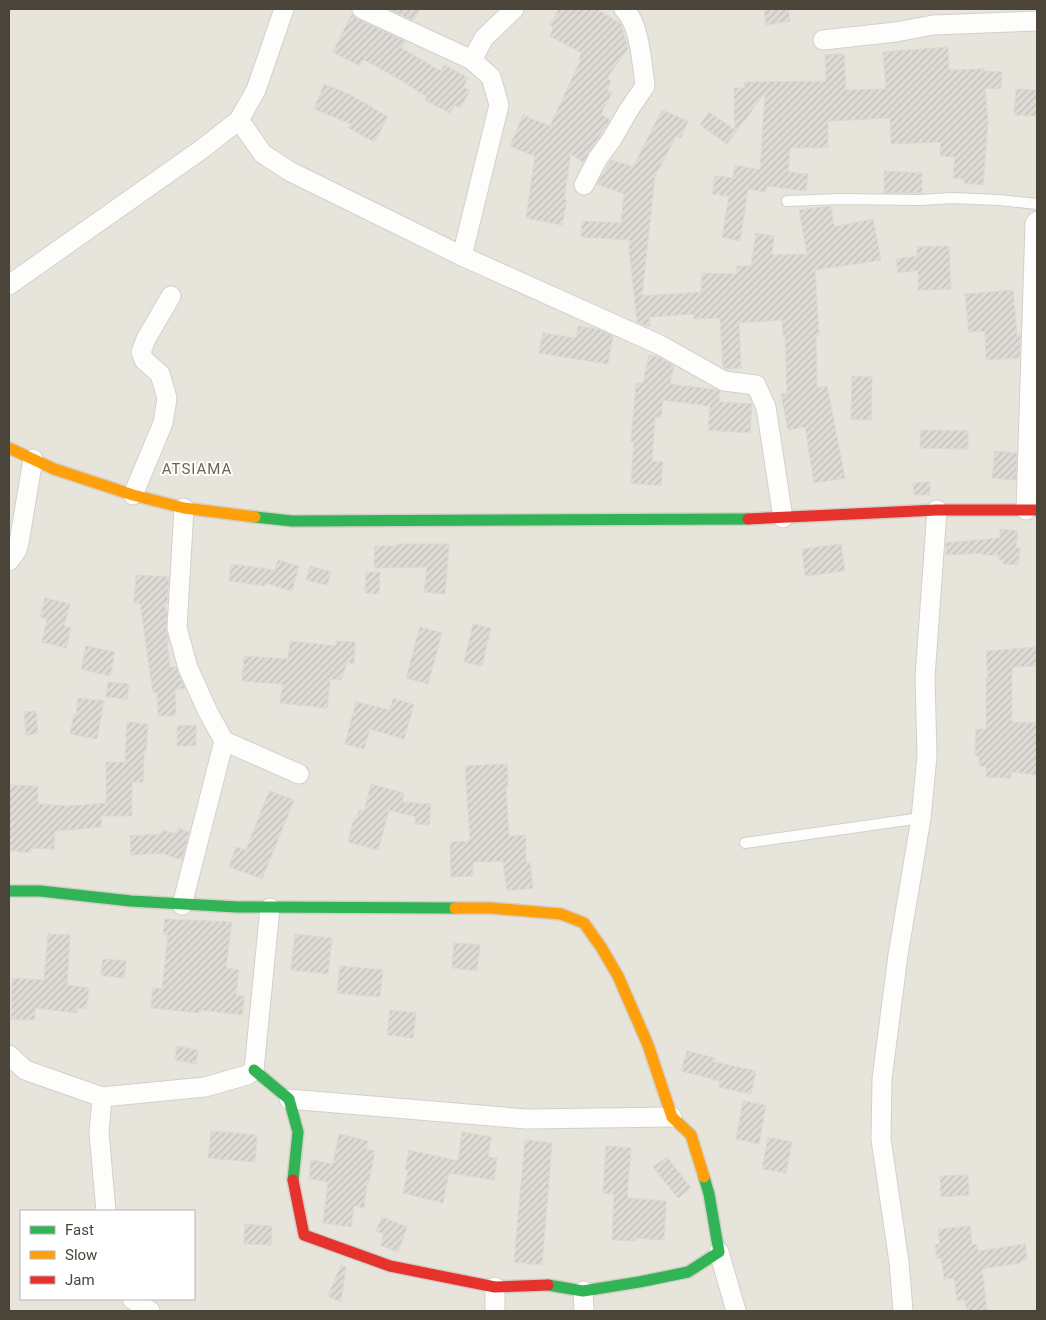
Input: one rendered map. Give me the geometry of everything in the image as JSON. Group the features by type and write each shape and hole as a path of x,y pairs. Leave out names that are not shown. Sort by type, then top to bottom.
{"street":[{"path":"9,285 202,149 239,120 256,90 284,9"},
{"path":"362,9 472,60 491,76 500,105 462,256"},
{"path":"472,60 484,38 514,9"},
{"path":"584,185 598,158 612,139 644,86 639,43 631,14 624,9"},
{"path":"823,40 896,32 934,24 1037,20"},
{"path":"239,120 263,154 291,172 462,256 660,345 724,381 756,385 766,407 783,518"},
{"path":"9,448 54,469 133,495 184,508 292,521 718,520 937,510 1032,510 1035,224 1037,221"},
{"path":"133,495 163,423 167,398 160,374 144,360 142,352 146,340 171,296"},
{"path":"9,561 17,550 19,543 33,459"},
{"path":"184,508 178,628 188,668 208,712 224,741 299,774"},
{"path":"902,1311 899,1262 881,1139 882,1079 898,955 922,818 927,756 925,677 937,510"},
{"path":"182,905 224,741"},
{"path":"9,891 40,891 182,905 270,908 490,908 561,914 584,924 601,947 618,976 648,1045 672,1117 691,1135 709,1194 718,1252 736,1311"},
{"path":"9,1055 25,1070 102,1097 205,1087 247,1075 254,1070 270,908"},
{"path":"254,1070 289,1099 526,1119 672,1117"},
{"path":"102,1097 99,1133 106,1210"},
{"path":"289,1099 298,1132 293,1182 304,1235 390,1266 495,1287 554,1284 583,1291 688,1272 718,1252"},
{"path":"495,1287 496,1311"},
{"path":"583,1291 584,1311"},
{"path":"134,1300 150,1311"}],"lane":[{"path":"787,201 841,198 920,200 953,198 1037,204"},
{"path":"745,843 922,818"}],"shaded area":[{"path":"9,9 1037,9 1037,1311 9,1311"}],"building":[{"path":"388,9 420,9 413,20"},
{"path":"559,9 597,9 621,24 628,48 607,78 611,81 607,90 612,92 601,114 610,120 583,162 571,154 564,199 567,200 562,225 526,218 535,156 510,146 523,115 550,126 581,59 579,58 582,53 550,36 554,27 550,25"},
{"path":"764,9 788,9 790,21 766,25"},
{"path":"352,14 357,19 405,41 401,48 441,71 444,65 468,78 463,87 470,90 460,108 455,105 450,113 425,100 427,97 363,59 360,66 333,52"},
{"path":"948,47 949,70 984,69 984,71 1002,72 1001,89 985,88 988,123 983,185 964,183 964,179 953,178 955,157 940,156 941,142 891,144 890,118 828,121 828,148 790,148 788,172 808,174 806,191 767,186 766,192 748,189 740,241 722,237 729,196 712,194 715,176 733,178 735,165 760,170 765,93 727,144 700,125 709,112 735,130 734,88 745,88 744,82 826,81 825,55 844,54 846,90 886,89 883,52"},
{"path":"324,84 351,95 388,117 374,142 349,128 351,124 314,109"},
{"path":"1016,89 1037,90 1037,116 1014,115"},
{"path":"662,110 688,121 681,138 676,136 655,176 642,296 701,292 702,273 736,274 737,266 751,266 756,233 774,236 772,255 807,254 799,210 831,206 834,227 873,219 881,260 815,270 819,335 816,335 817,388 827,386 845,478 814,483 805,427 788,430 781,394 787,393 785,337 783,337 782,320 739,323 741,368 726,369 723,367 720,318 694,319 694,314 649,317 650,326 637,322 629,248 630,240 581,237 582,221 621,223 624,194 597,184 611,160 633,167"},
{"path":"884,171 922,173 922,193 884,193"},
{"path":"949,246 951,289 918,290 918,270 898,273 896,259 917,256 917,247"},
{"path":"1013,290 1017,335 1020,334 1020,358 986,360 985,331 969,332 965,294"},
{"path":"578,326 598,329 613,336 608,364 539,353 543,333 576,338"},
{"path":"649,355 659,357 674,366 670,384 720,391 719,402 752,404 750,433 708,430 710,406 663,400 661,418 655,417 652,461 663,462 661,486 631,483 634,442 631,442 636,383 643,383"},
{"path":"852,376 872,377 871,420 851,419"},
{"path":"921,430 968,431 968,449 920,448"},
{"path":"995,451 1017,453 1016,480 992,478"},
{"path":"930,482 930,495 914,495 913,483"},
{"path":"1000,529 1018,531 1016,548 1020,548 1018,565 1003,564 1003,560 998,559 998,555 983,555 983,553 946,555 946,543 1000,538"},
{"path":"396,544 449,544 445,594 424,592 427,567 374,568 375,546 396,546"},
{"path":"841,544 845,571 805,576 802,549"},
{"path":"278,560 299,566 292,591 265,583 264,586 229,581 231,564 275,570"},
{"path":"310,566 331,572 327,585 306,580"},
{"path":"366,572 380,572 379,594 365,593"},
{"path":"136,575 169,577 167,604 164,604 167,614 166,628 169,642 167,642 170,667 176,667 185,688 175,690 176,716 158,716 157,692 153,693 140,603 134,603"},
{"path":"45,598 70,604 64,626 71,628 66,648 42,642 47,619 40,617"},
{"path":"473,624 491,628 482,666 464,662"},
{"path":"420,627 442,633 428,684 406,678"},
{"path":"290,641 336,646 336,641 355,642 354,664 347,662 341,680 330,679 327,708 280,703 283,684 242,681 244,656 288,659"},
{"path":"86,646 115,652 110,676 81,669"},
{"path":"1037,647 1037,666 1013,667 1012,722 1037,723 1037,775 1011,772 1011,778 986,777 986,766 979,766 979,756 975,756 976,729 986,729 986,678 988,678 986,651"},
{"path":"108,682 129,684 127,699 106,697"},
{"path":"78,698 104,701 97,739 70,734 74,714 76,714"},
{"path":"393,698 414,705 404,739 370,729 364,749 345,744 356,702 390,710"},
{"path":"36,711 38,734 26,735 24,712"},
{"path":"127,722 148,724 146,751 144,751 143,782 132,782 132,816 101,816 102,827 55,831 54,849 31,848 31,853 9,850 9,785 38,786 38,804 69,806 106,803 106,762 125,762"},
{"path":"196,725 196,746 177,746 177,726"},
{"path":"507,764 508,787 506,787 509,836 526,835 526,863 530,863 533,888 507,891 503,861 473,862 473,876 451,877 450,842 470,841 465,766"},
{"path":"371,784 404,793 402,802 431,804 429,825 415,824 416,817 389,810 378,850 348,842 354,818 357,819 359,810 364,811"},
{"path":"269,791 294,800 262,879 229,867 236,847 246,850"},
{"path":"179,828 189,832 182,860 161,853 131,855 130,836 159,834 163,830 175,834"},
{"path":"165,919 232,922 226,968 239,970 236,995 245,996 242,1015 201,1010 200,1013 151,1008 153,988 162,989 168,935 163,935"},
{"path":"48,934 70,935 67,985 89,988 86,1009 77,1008 76,1013 35,1008 35,1020 11,1019 12,978 44,980"},
{"path":"295,934 332,938 328,974 291,970"},
{"path":"454,943 480,945 477,971 452,968"},
{"path":"103,959 126,961 124,978 101,975"},
{"path":"340,966 383,970 380,997 337,993"},
{"path":"390,1010 416,1013 413,1038 387,1035"},
{"path":"177,1046 198,1050 196,1064 175,1060"},
{"path":"687,1051 715,1058 714,1062 756,1071 751,1094 719,1087 720,1081 681,1071"},
{"path":"743,1101 766,1105 759,1144 736,1139"},
{"path":"211,1131 257,1135 255,1162 208,1158"},
{"path":"462,1132 491,1137 488,1157 497,1158 494,1180 449,1173 443,1203 403,1193 408,1170 405,1169 409,1150 458,1161"},
{"path":"339,1134 368,1141 366,1149 375,1151 369,1183 367,1183 364,1208 354,1206 351,1227 323,1223 328,1182 309,1179 311,1160 333,1164"},
{"path":"768,1137 792,1142 786,1173 762,1169"},
{"path":"525,1140 552,1143 542,1265 514,1262"},
{"path":"606,1146 631,1148 627,1198 666,1201 664,1240 635,1238 635,1241 612,1240 614,1194 603,1193"},
{"path":"667,1157 691,1188 678,1198 653,1167"},
{"path":"968,1175 969,1195 941,1197 940,1176"},
{"path":"382,1217 407,1227 398,1252 380,1245 384,1234 376,1231"},
{"path":"245,1224 272,1226 271,1245 244,1244"},
{"path":"970,1226 972,1245 977,1244 978,1251 1025,1244 1027,1260 1020,1261 1020,1263 982,1269 987,1311 967,1311 965,1300 957,1301 954,1278 944,1279 941,1258 937,1259 935,1245 940,1244 938,1229"},
{"path":"341,1265 346,1267 341,1302 328,1296"}],"traffic: fast":[{"path":"255,517 292,521 748,519"},
{"path":"9,891 40,891 131,901 237,907 455,908"},
{"path":"254,1070 289,1099 298,1132 293,1180"},
{"path":"548,1285 583,1291 639,1282 688,1272 719,1252 709,1194 704,1177"}],"traffic: slow":[{"path":"9,448 54,469 133,495 184,508 255,517"},
{"path":"455,908 490,908 561,914 584,923 618,976 648,1045 672,1117 691,1135 704,1177"}],"traffic: jam":[{"path":"748,519 937,510 1037,510"},
{"path":"293,1180 304,1235 390,1266 495,1287 548,1285"}],"district":[{"name":"ATSIAMA","path":"197,469"}]}
